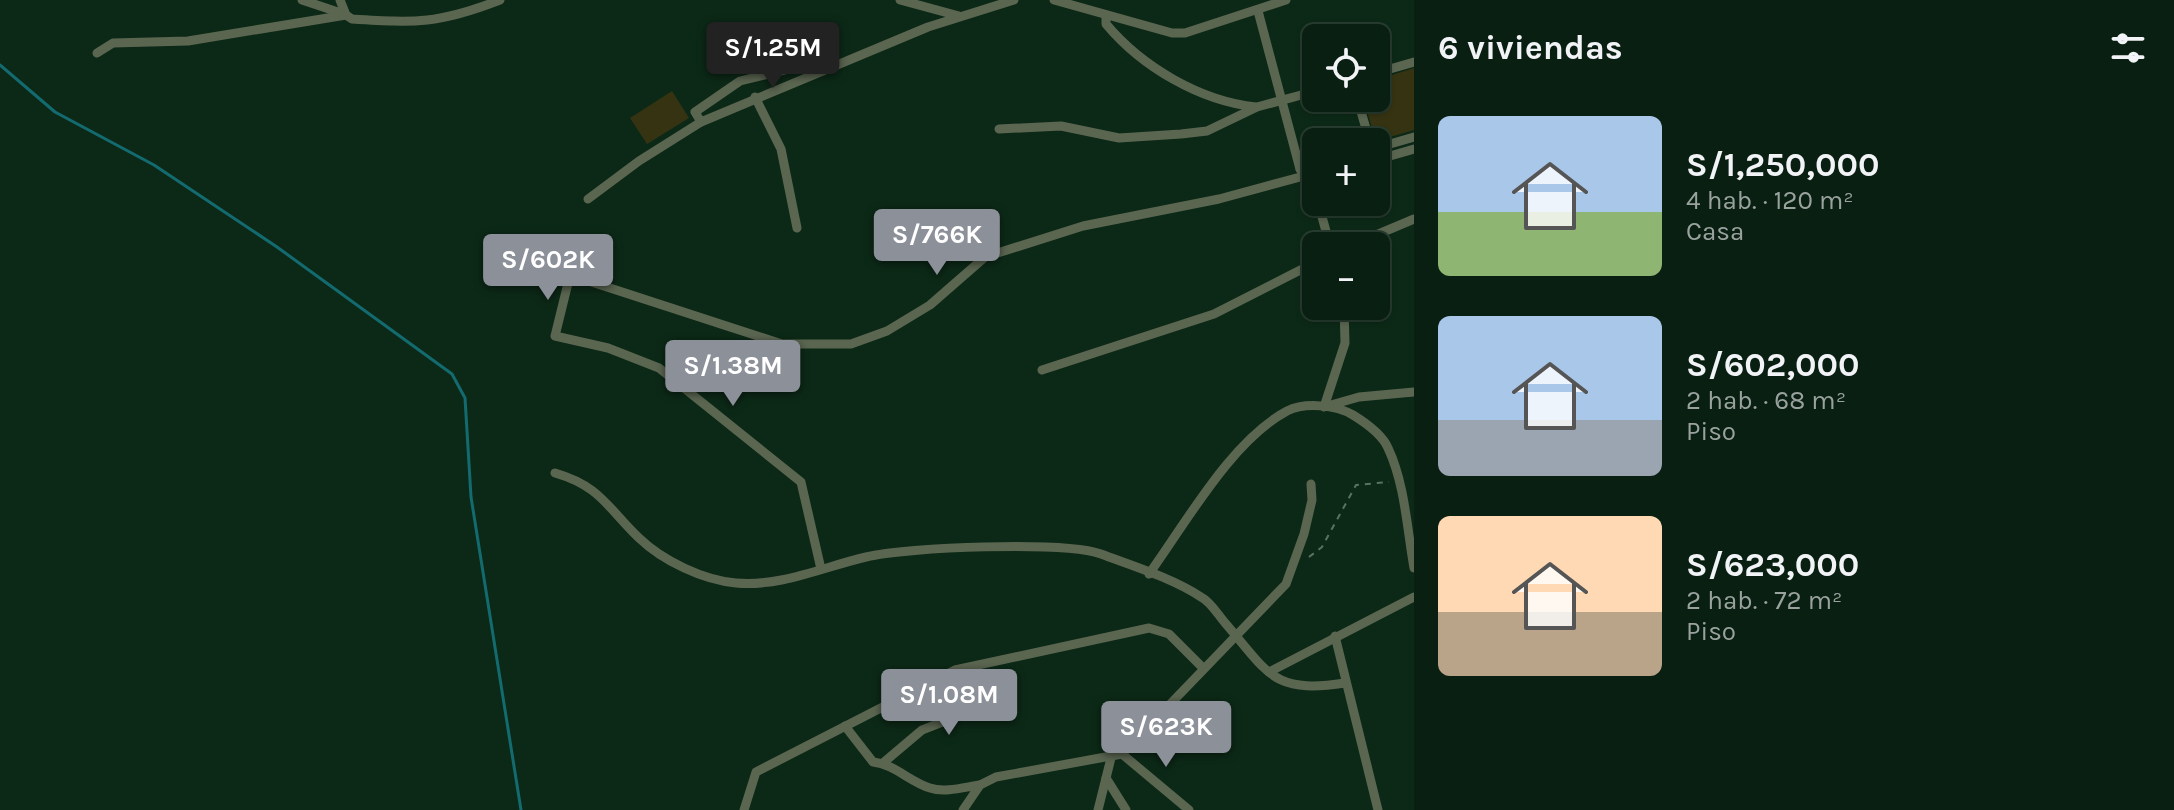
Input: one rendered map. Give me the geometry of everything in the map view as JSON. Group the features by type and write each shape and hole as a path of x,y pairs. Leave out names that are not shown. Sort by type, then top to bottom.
{"street":[{"path":"302,0 352,19 418,23 452,18 500,0"},
{"path":"340,0 346,15"},
{"path":"900,0 959,16"},
{"path":"588,199 639,161 701,122 755,97 959,16 1014,0"},
{"path":"1054,0 1172,33 1286,0"},
{"path":"1262,6 1280,102 1302,159"},
{"path":"97,53 113,43 188,41 346,15"},
{"path":"1106,15 1106,24 1142,61 1236,105 1257,107"},
{"path":"701,122 695,112 740,81 830,59"},
{"path":"1390,69 1414,62"},
{"path":"999,129 1061,126 1119,138 1181,134 1207,131 1257,107 1302,95"},
{"path":"755,97 781,149 797,228"},
{"path":"1390,144 1414,137"},
{"path":"1390,156 1414,149"},
{"path":"821,569 801,482 659,368 608,348 555,336 570,275 782,344 851,344 887,331 930,305 985,257 1083,226 1219,199 1302,177"},
{"path":"1383,232 1414,219"},
{"path":"1042,370 1214,314 1302,269"},
{"path":"1324,407 1345,343 1344,320"},
{"path":"1324,407 1359,397 1414,392"},
{"path":"1149,574 1236,454 1288,410 1307,406 1345,411 1377,433 1387,444 1399,482 1414,568"},
{"path":"555,473 578,480 595,490 640,539 695,572 725,581 753,584 783,581 890,553 1072,547 1097,553 1203,597 1269,672 1300,688 1345,683"},
{"path":"845,726 873,762 883,763 933,789 980,785 996,777 1122,754 1286,584 1298,557 1312,500 1311,484"},
{"path":"1269,672 1414,597"},
{"path":"744,810 756,772 967,666 1136,629 1156,628 1169,634 1203,668"},
{"path":"1335,636 1378,810"},
{"path":"883,763 922,730 1006,697"},
{"path":"1122,754 1189,810"},
{"path":"1098,810 1111,758"},
{"path":"1106,778 1126,810"},
{"path":"963,810 980,785"}],"path":[{"path":"1298,557 1309,557 1322,547 1356,485 1399,482"}],"shaded area":[{"path":"1414,68 1414,130 1390,137 1390,128 1372,128 1367,112 1390,112 1390,76"},
{"path":"672,91 689,118 647,144 630,118"}],"waterway":[{"path":"0,65 55,112 154,165 277,247 452,374 465,398 471,497 521,810"}]}
